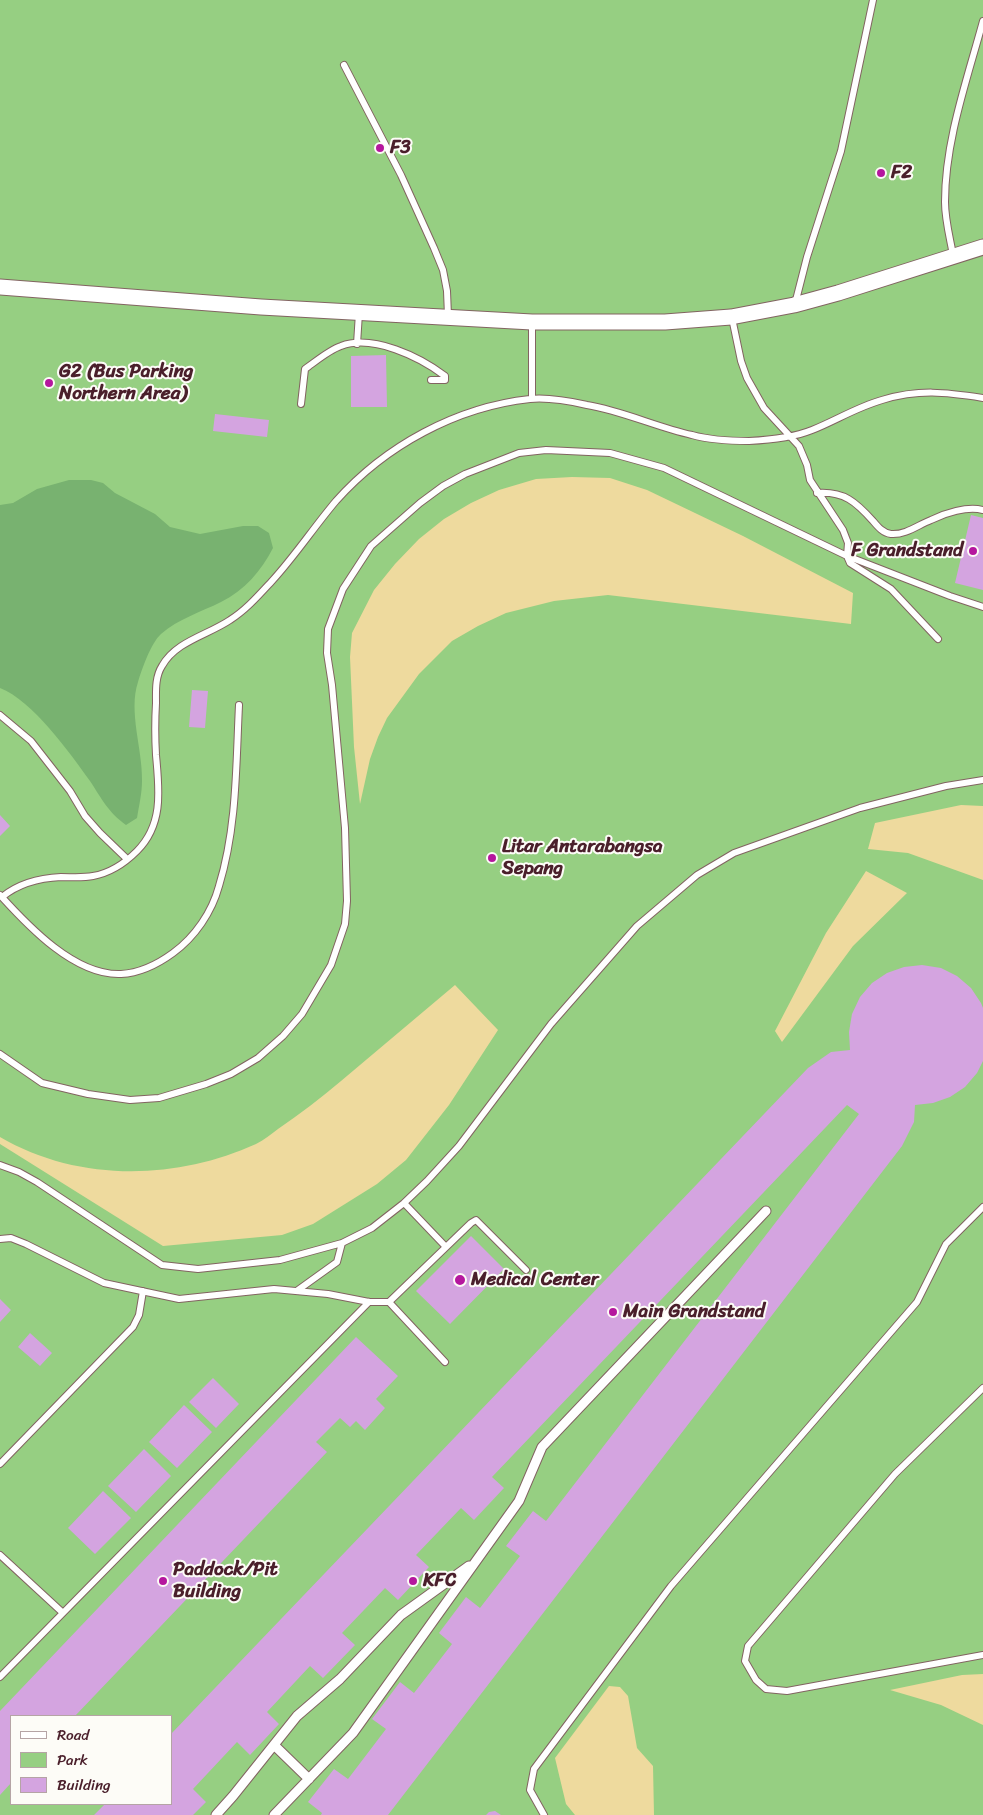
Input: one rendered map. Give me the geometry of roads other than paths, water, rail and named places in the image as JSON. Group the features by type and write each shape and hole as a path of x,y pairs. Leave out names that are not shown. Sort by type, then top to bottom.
{"street":[{"path":"0,287 261,308 448,318 532,322 665,322 731,317 794,305 847,291 983,247"},
{"path":"274,1815 353,1733 519,1501 542,1447 766,1211"},
{"path":"216,1815 234,1796 297,1716 340,1679 401,1615 477,1560"},
{"path":"274,1745 309,1779"}],"lane":[{"path":"794,305 807,257 841,151 873,0"},
{"path":"954,256 948,231 945,204 946,172 952,138 983,21"},
{"path":"344,65 400,175 443,270 447,291 448,318"},
{"path":"357,344 359,313"},
{"path":"731,317 747,378 764,408 799,446 807,464 810,480 843,530 848,543 847,556 850,563 891,589 938,638"},
{"path":"532,322 532,399"},
{"path":"301,404 305,369 341,346 381,344 402,352 445,376 445,380 431,380"},
{"path":"239,705 234,814 219,886 205,918 179,948 159,963 121,974 104,972 86,966 43,939 1,896 16,887 40,880 95,876 118,866 145,842 156,820 159,788 156,742 156,685 162,664 188,642 223,624 246,609 283,569 336,502 374,466 398,448 438,425 468,413 532,399 552,399 589,405 704,438 751,441 792,437 883,399 908,394 927,391 946,392 983,398"},
{"path":"0,1054 42,1083 88,1094 130,1100 158,1098 206,1084 231,1074 258,1058 283,1036 302,1014 331,965 345,924 347,900 345,828 332,685 327,653 328,629 343,589 371,546 420,503 443,486 465,474 519,453 546,450 610,453 664,468 847,556 983,607"},
{"path":"817,493 829,492 853,501 880,529 888,534 899,534 948,513 963,510 983,510"},
{"path":"0,715 32,741 70,791 85,816 127,859"},
{"path":"0,1165 19,1172 37,1182 162,1265 198,1270 280,1260 342,1243 372,1228 404,1203 427,1181 459,1146 551,1024 637,926 697,875 734,853 860,808 946,786 983,780"},
{"path":"404,1203 446,1247"},
{"path":"544,1815 530,1790 534,1769 671,1586 917,1302 946,1244 983,1207"},
{"path":"0,1239 10,1238 26,1244 104,1283 178,1298 274,1289 328,1294 369,1302 389,1302 476,1220 526,1270"},
{"path":"298,1290 337,1262 342,1243"},
{"path":"0,1464 133,1327 139,1316 143,1291"},
{"path":"0,1678 369,1302"},
{"path":"389,1302 445,1362"},
{"path":"983,1388 895,1474 748,1646 746,1661 756,1680 766,1689 787,1691 983,1655"},
{"path":"0,1554 63,1613"}],"place":[{"name":"F3","path":"380,148"},
{"name":"F2","path":"881,173"},
{"name":"G2 (Bus Parking Northern Area)","path":"49,383"},
{"name":"F Grandstand","path":"973,551"},
{"name":"Litar Antarabangsa Sepang","path":"492,858"},
{"name":"Medical Center","path":"460,1280"},
{"name":"Main Grandstand","path":"613,1312"},
{"name":"Paddock/Pit Building","path":"163,1581"},
{"name":"KFC","path":"413,1581"}]}
